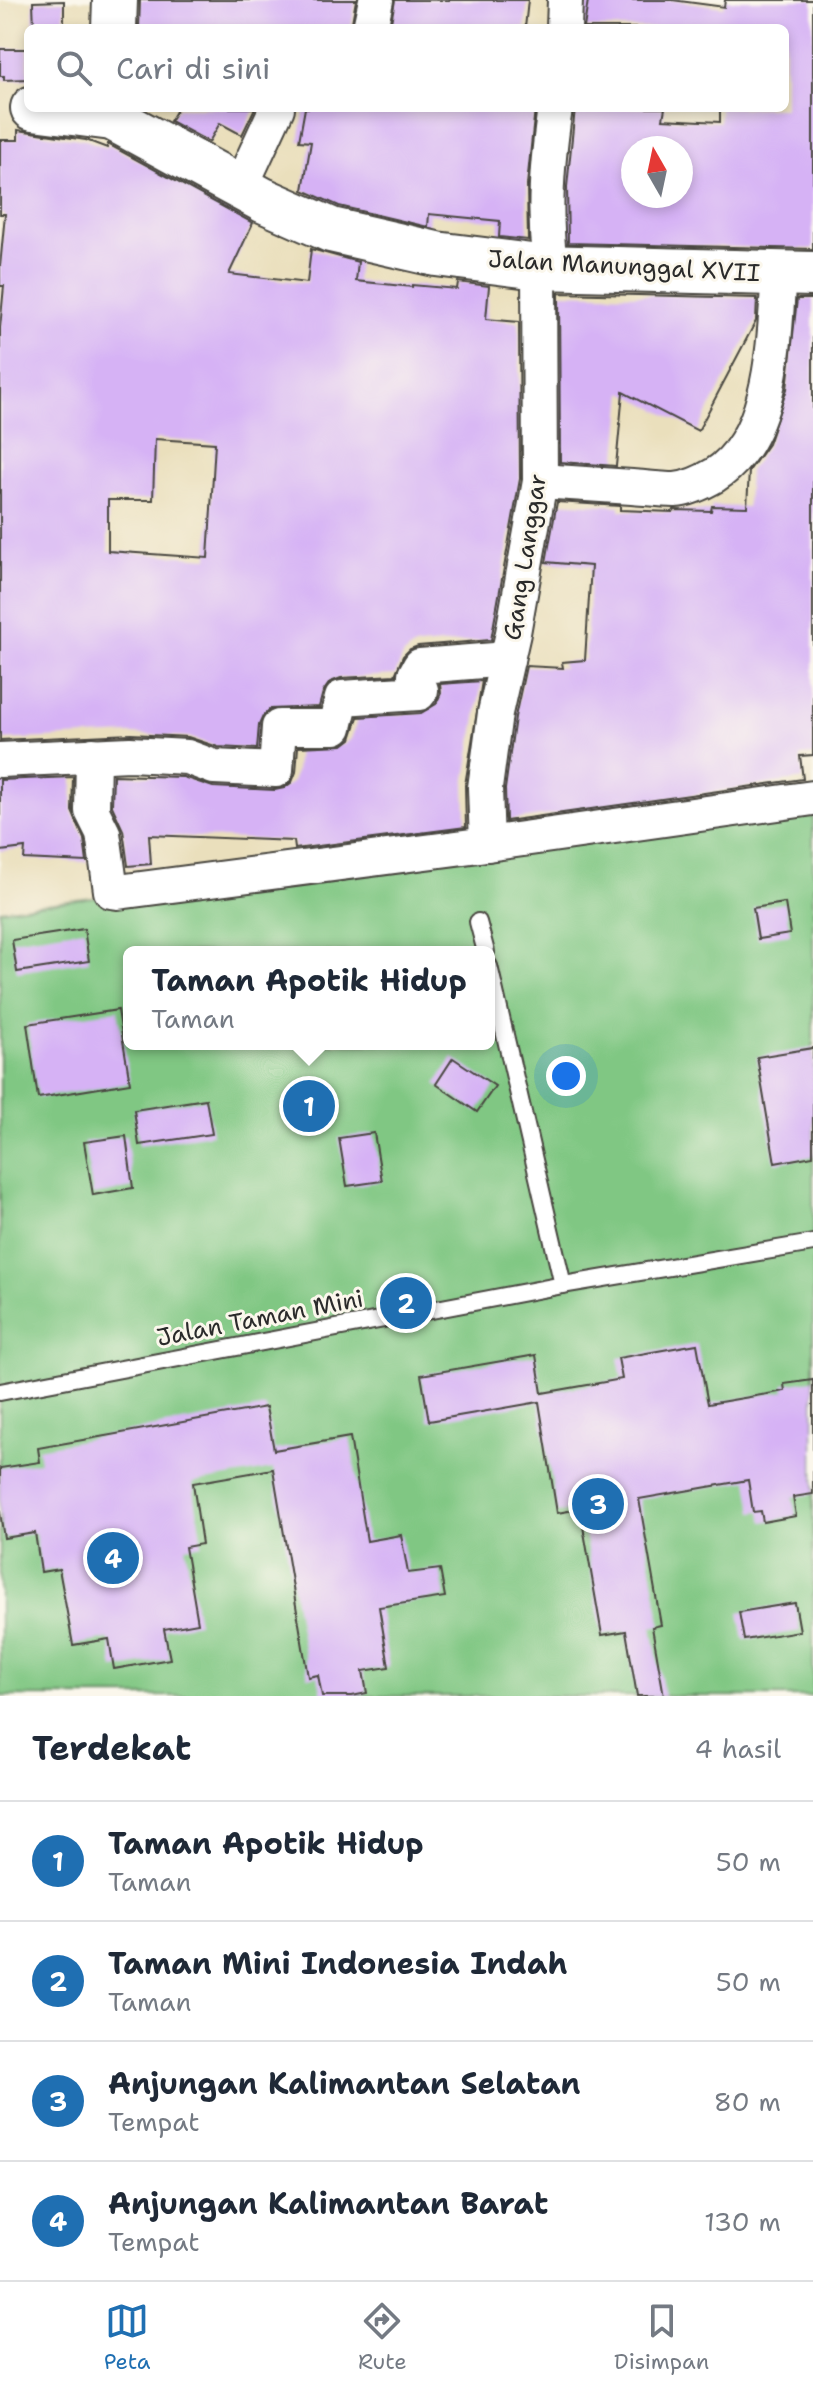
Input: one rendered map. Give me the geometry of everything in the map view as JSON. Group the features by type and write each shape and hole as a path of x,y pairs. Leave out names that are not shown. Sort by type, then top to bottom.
{"street":[{"path":"114,24 115,0"},
{"path":"371,24 376,0"},
{"path":"564,24 565,0"},
{"name":"Jalan Manunggal XVII","path":"0,104 24,107"},
{"path":"240,188 275,112"},
{"name":"Gang Langgar","path":"487,844 485,788 495,713 540,481 544,218 546,169 554,112"},
{"name":"Jalan Manunggal XVII","path":"112,113 240,188 331,230 436,254 544,266 796,274"},
{"path":"540,481 676,490 708,479 726,468 740,454 761,409 796,274"},
{"path":"0,760 93,755 187,757 214,767 276,770 279,727 335,727 342,698 419,693 421,690 415,675 420,666 507,659"},
{"path":"93,755 92,811 103,833 111,891 184,885 813,798"}],"lane":[{"path":"478,922 484,946"},
{"path":"495,992 563,1285"},
{"name":"Jalan Taman Mini","path":"0,1392 563,1285 813,1243"}],"green space":[{"path":"813,805 813,1696 0,1696 0,910"}],"building":[{"path":"140,0 356,0 352,24 139,24"},
{"path":"395,0 528,0 525,24 391,24"},
{"path":"588,0 672,0 724,7 725,0 813,0 813,249 568,243 567,187 575,112 664,112 663,119 720,122 720,112 789,112 789,24 585,24"},
{"path":"64,1 64,24 34,24 33,2"},
{"path":"0,49 24,49 24,79 4,80 4,76 0,76"},
{"path":"176,112 253,112 242,135 220,123 209,142 170,121"},
{"path":"304,112 535,112 527,185 528,240 499,237 500,221 429,214 428,227 339,206 303,190 311,142 299,141"},
{"path":"18,130 86,140 107,148 108,144 253,223 229,274 307,283 311,249 358,262 356,281 457,289 458,282 489,286 486,319 519,322 520,479 491,640 418,646 403,656 395,675 341,678 330,682 319,707 270,709 259,725 257,749 218,747 188,737 131,734 0,740 0,328 4,286 0,286 0,267 5,214 0,214 0,140 18,140","holes":["155,439 215,443 208,558 108,551 108,500 153,500"]},
{"path":"559,293 757,298 756,321 698,431 623,392 616,466 560,462"},
{"path":"797,299 813,299 813,755 800,756 803,779 506,821 505,789 526,666 563,668 562,662 585,660 591,566 546,562 557,502 620,506 620,510 673,512 711,511 712,506 747,507 749,471 768,444 787,389"},
{"path":"482,681 465,785 466,827 295,849 294,841 149,835 151,864 128,866 123,830 112,806 113,775 183,777 213,787 284,788 292,782 296,772 298,747 343,745 351,739 358,717 421,713 436,704 441,693 440,684"},
{"path":"73,777 72,811 84,839 87,862 24,859 25,848 0,851 0,780"},
{"path":"785,903 790,934 758,939 753,908"},
{"path":"84,929 89,961 17,972 12,940"},
{"path":"118,1010 130,1083 38,1098 27,1024"},
{"path":"813,1048 813,1156 775,1163 757,1057"},
{"path":"453,1058 495,1086 477,1112 436,1084"},
{"path":"206,1099 212,1134 139,1145 134,1110"},
{"path":"374,1133 382,1181 347,1186 339,1138"},
{"path":"126,1136 133,1188 93,1195 84,1142"},
{"path":"697,1344 708,1404 785,1391 784,1384 813,1380 813,1494 793,1497 796,1516 763,1522 761,1511 753,1512 748,1480 639,1499 661,1625 652,1627 664,1696 637,1696 626,1631 602,1635 580,1509 557,1513 539,1402 429,1421 421,1375 536,1355 542,1393 622,1379 618,1358"},
{"path":"266,1407 274,1450 350,1437 367,1541 401,1535 408,1573 440,1569 445,1597 379,1607 389,1667 363,1671 367,1693 352,1696 322,1696 318,1675 308,1677 273,1469 193,1483 202,1544 185,1547 198,1623 164,1629 170,1659 114,1669 109,1639 73,1645 59,1569 41,1572 35,1533 4,1538 0,1513 0,1468 40,1462 38,1448"},
{"path":"795,1603 800,1631 744,1640 739,1612"}],"place":[{"name":"Taman Apotik Hidup","path":"309,1106"},
{"name":"Taman Mini Indonesia Indah","path":"406,1303"},
{"name":"Anjungan Kalimantan Selatan","path":"598,1504"},
{"name":"Anjungan Kalimantan Barat","path":"113,1558"}]}
